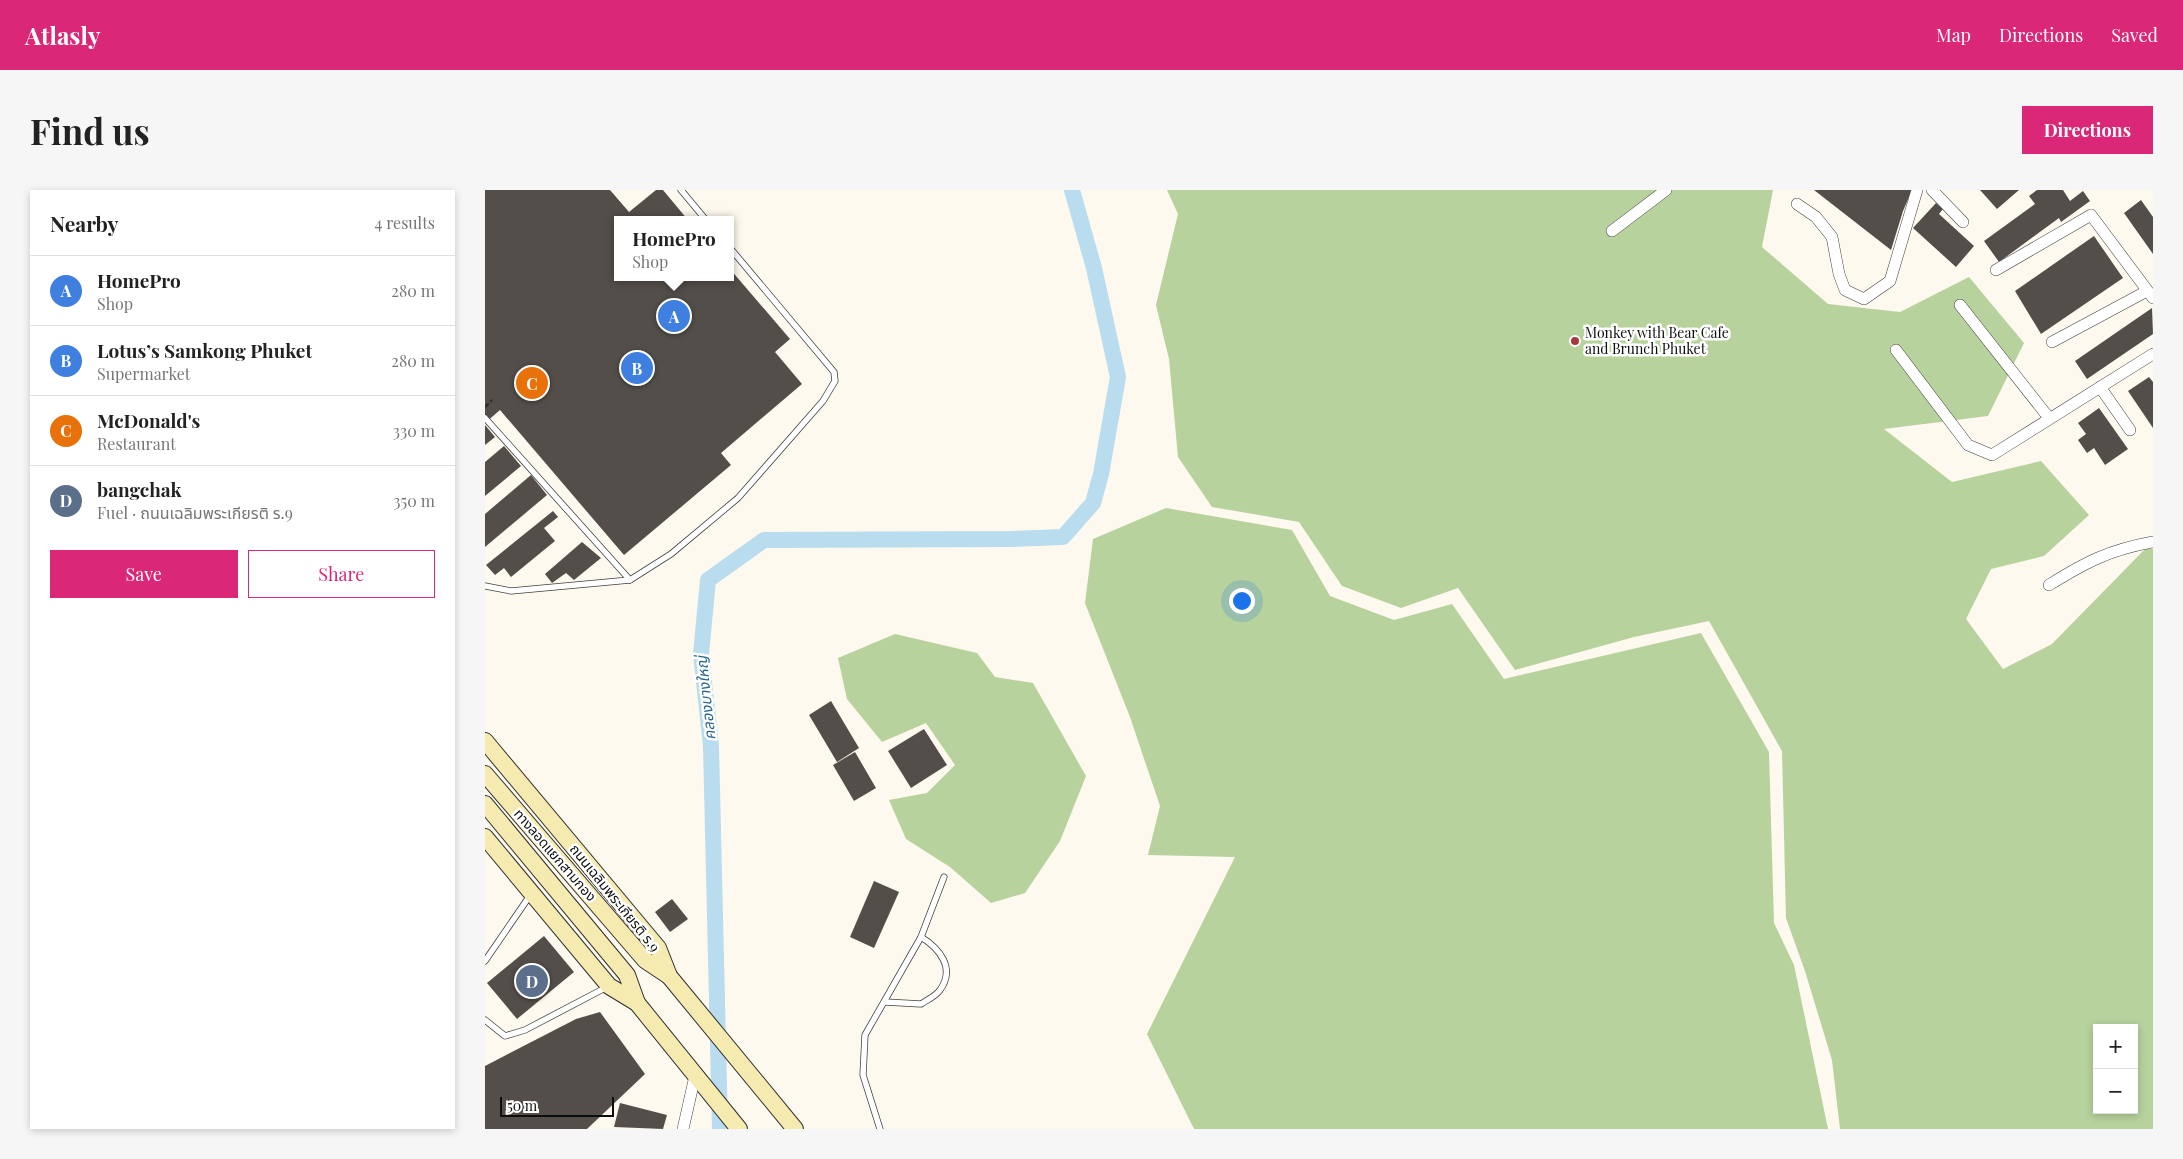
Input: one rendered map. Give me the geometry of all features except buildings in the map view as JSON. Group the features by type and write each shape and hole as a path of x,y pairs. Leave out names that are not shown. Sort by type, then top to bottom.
{"main road":[{"name":"ถนนเฉลิมพระเกียรติ ร.9","path":"485,741 658,948 669,976 726,1048 795,1129"},
{"name":"ทางลอดแยกสามกอง","path":"485,774 645,960 669,976"},
{"name":"ทางลอดแยกสามกอง","path":"485,804 627,975 637,1003"},
{"path":"485,838 609,986 637,1003 739,1129"}],"street":[{"path":"1612,231 1666,190"},
{"path":"1797,204 1816,217 1832,237 1839,274 1845,290 1864,299 1890,281 1917,190"},
{"path":"1932,190 1963,222"},
{"path":"1996,270 2091,215 2150,294 2052,342"},
{"path":"1960,305 2049,418"},
{"path":"1896,350 1968,445 1992,455 2153,354"},
{"path":"2100,387 2130,430"},
{"path":"2049,585 2085,562 2121,548 2153,542"},
{"path":"683,1129 695,1076"}],"lane":[{"path":"681,190 703,216"},
{"path":"485,586 511,591 631,580 671,554 738,498 823,401 835,381 834,372 734,253"},
{"path":"485,418 631,580"},
{"path":"880,1129 863,1075 865,1035 921,937 944,877"},
{"path":"485,960 531,893"},
{"path":"885,1002 921,1004 940,990 947,973 943,960 937,947 921,937"},
{"path":"485,1020 505,1036 525,1030 609,986"}],"path":[{"path":"485,407 492,400"}],"green space":[{"path":"1167,190 1773,190 1762,247 1828,304 1900,312 1969,277 2024,343 1988,416 1884,429 1952,482 2041,461 2089,515 2044,556 1991,569 1966,619 2003,669 2052,644 2146,548 2153,549 2153,1129 1840,1129 1832,1060 1805,971 1786,918 1782,751 1709,621 1634,637 1515,670 1458,588 1401,608 1342,586 1299,522 1212,507 1178,457 1169,359 1156,305 1178,214"},
{"path":"1166,508 1292,530 1330,596 1394,620 1452,604 1504,679 1701,633 1769,752 1774,923 1794,965 1828,1129 1194,1129 1147,1034 1235,857 1148,855 1160,806 1130,717 1085,603 1093,539"},
{"path":"895,634 977,653 995,677 1033,683 1086,776 1060,841 1025,893 991,903 950,867 906,839 889,800 927,793 955,765 926,723 882,742 847,699 838,658"}],"waterway":[{"name":"คลองบางใหญ่","path":"720,1129 711,746 701,654 708,580 764,540 1063,537 1093,503 1101,474 1118,377 1094,268 1072,190"}],"place":[{"name":"HomePro","path":"674,316"},
{"name":"Monkey with Bear Cafe and Brunch Phuket","path":"1575,341"},
{"name":"Lotus’s Samkong Phuket","path":"637,368"},
{"name":"McDonald's","path":"532,383"},
{"name":"bangchak","path":"532,981"}]}
